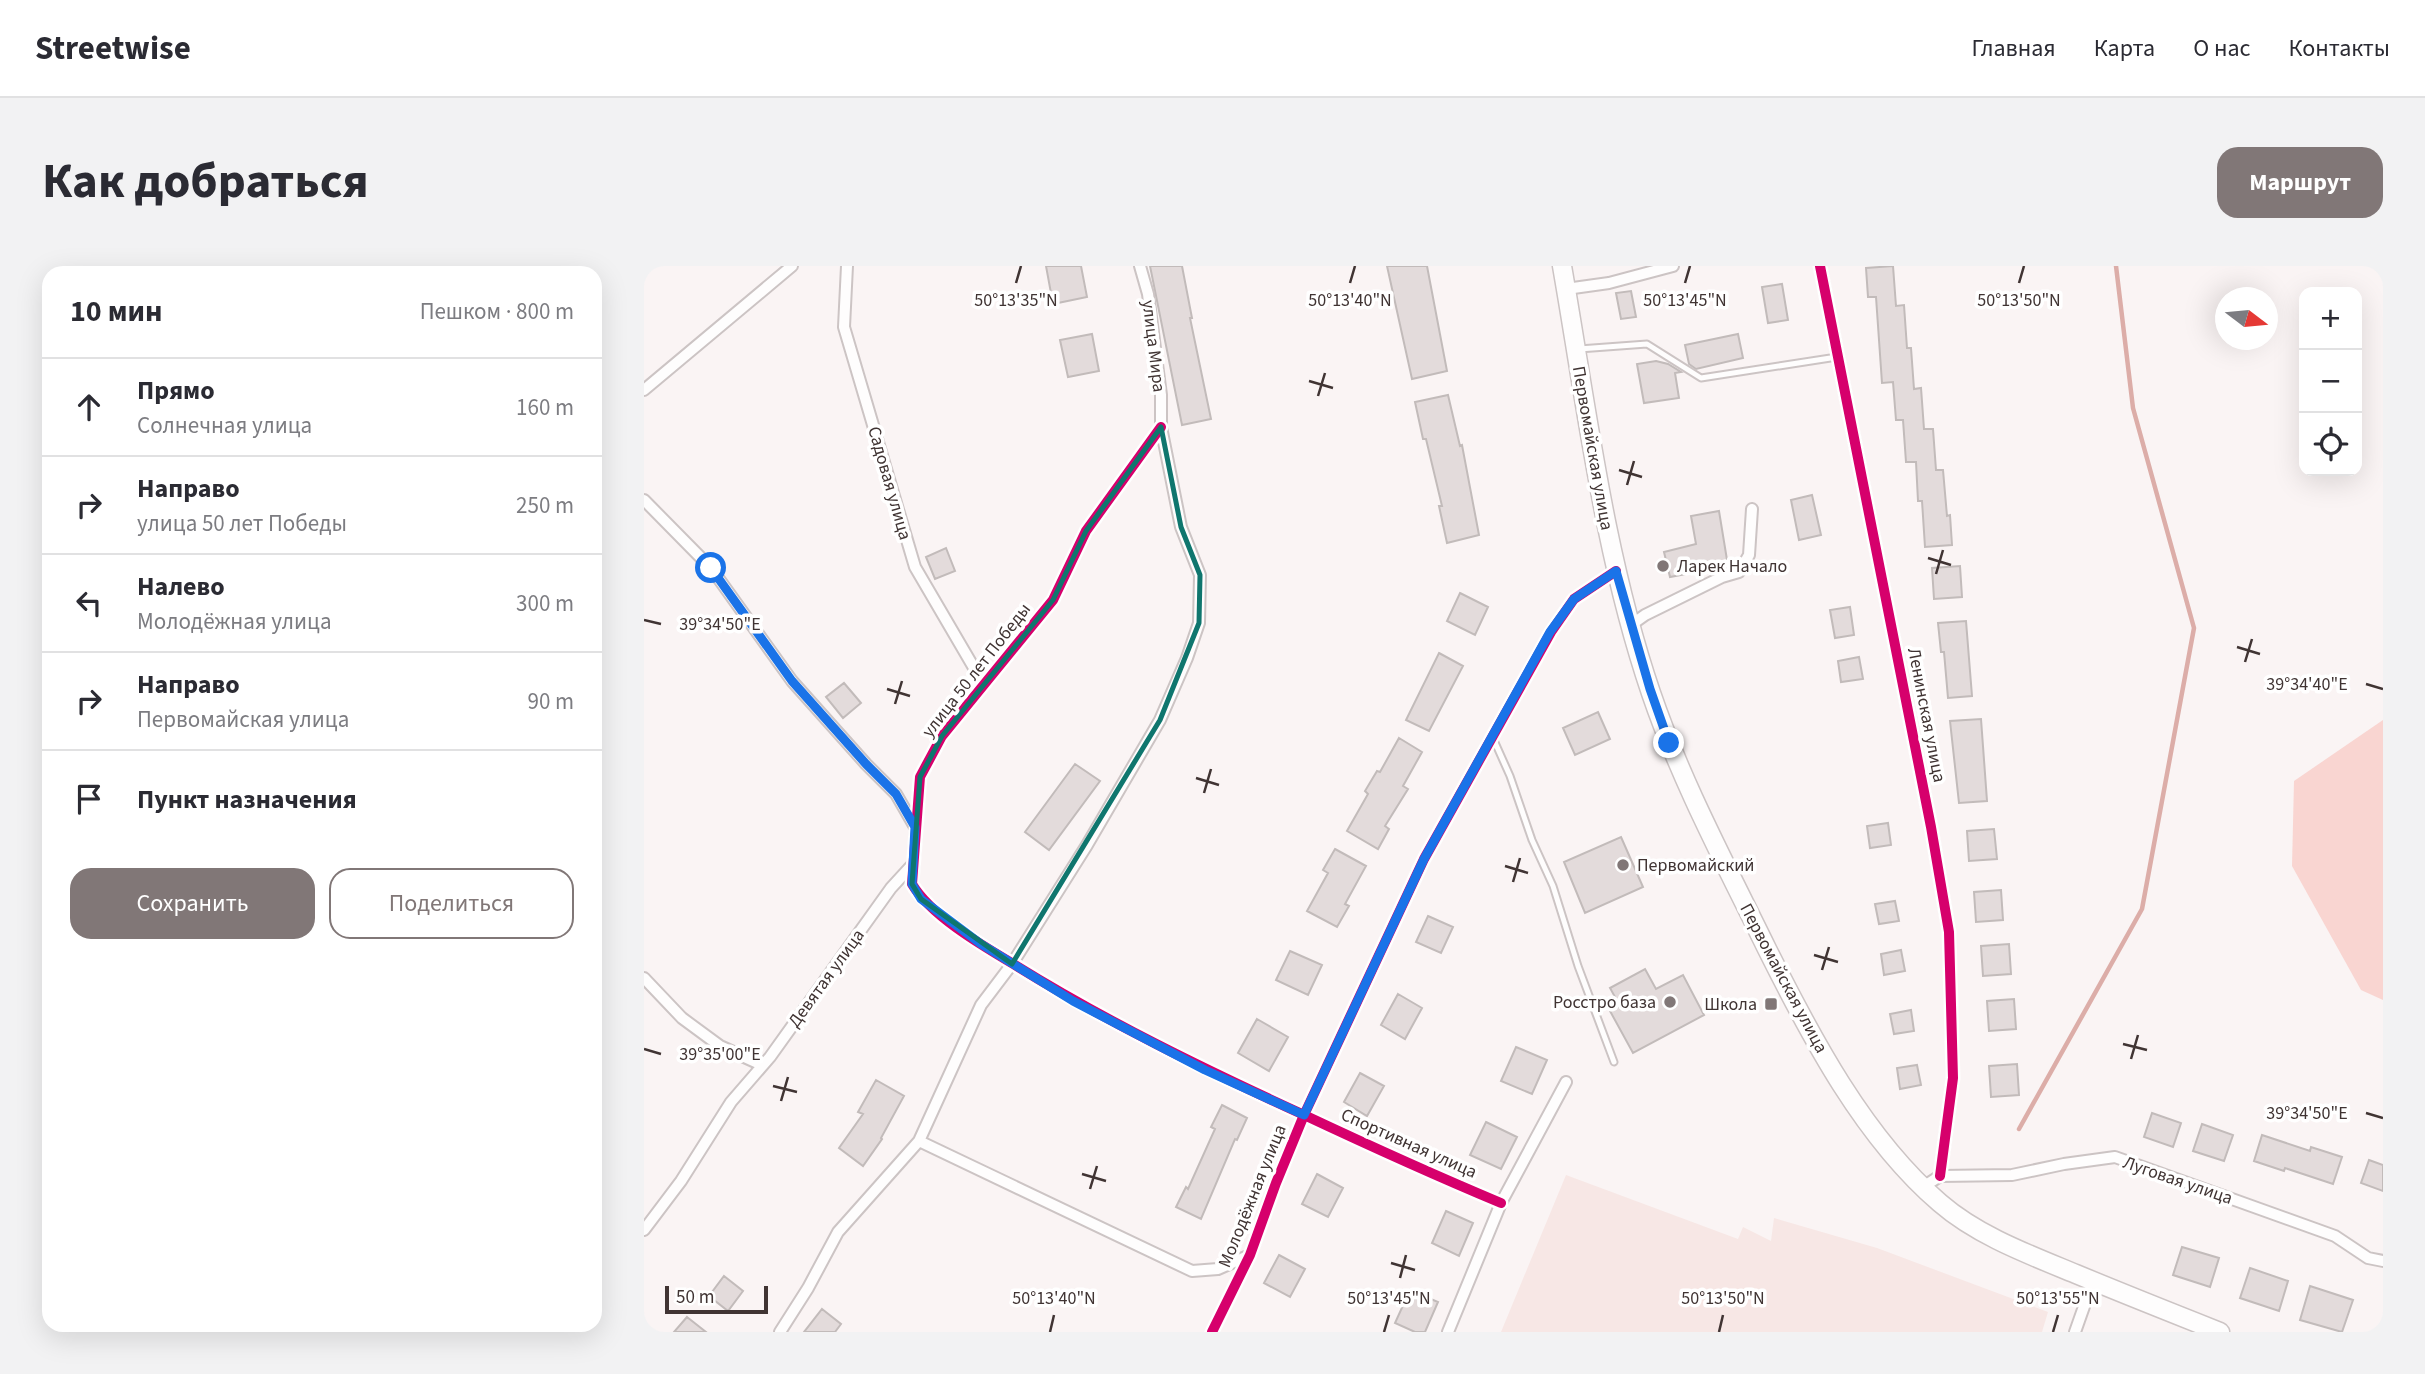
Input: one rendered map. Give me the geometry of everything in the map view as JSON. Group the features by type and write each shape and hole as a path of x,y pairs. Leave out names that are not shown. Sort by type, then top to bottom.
{"main road":[{"name":"Первомайская улица","path":"1562,266 1594,464 1616,571 1669,743 1790,994 1846,1093 1885,1144 1923,1187 1942,1205 1973,1225 2028,1254 2220,1332"}],"street":[{"path":"644,390 792,266"},
{"name":"Садовая улица","path":"847,266 844,327 915,567 984,685"},
{"name":"улица Мира","path":"1140,266 1148,294 1161,395 1161,427"},
{"path":"1566,289 1609,282 1672,266"},
{"name":"Ленинская улица","path":"1820,266 1931,827 1949,932 1952,1078 1940,1175"},
{"path":"780,1332 808,1288 838,1232 919,1140 981,1005 1012,964 1087,845 1160,720 1187,658 1199,623 1200,575 1181,527 1161,427"},
{"name":"улица 50 лет Победы","path":"1161,427 1086,531 1053,600 942,736 920,777 912,884 921,899 981,944 1073,1001 1205,1070 1304,1115"},
{"path":"644,500 711,568 792,681 896,794 915,827"},
{"path":"1631,625 1645,615 1722,577 1739,572 1749,555 1752,509"},
{"name":"Молодёжная улица","path":"1212,1332 1250,1255 1304,1115 1424,859 1550,632 1574,599 1616,571"},
{"name":"Девятая улица","path":"644,1230 681,1181 731,1102 762,1065 891,888 913,864"},
{"path":"644,978 682,1018 720,1046 762,1065"},
{"path":"1448,1332 1501,1203 1566,1082"},
{"name":"Спортивная улица","path":"1304,1115 1501,1203"},
{"path":"919,1140 1192,1271 1218,1269 1250,1255"},
{"name":"Луговая улица","path":"1940,1175 2012,1175 2115,1157 2335,1236 2368,1258 2383,1261"},
{"path":"1923,1187 1940,1175"},
{"path":"2075,1332 2093,1281"}],"lane":[{"path":"1576,350 1647,344 1701,377 1839,356"},
{"path":"1493,736 1532,840 1553,887 1578,966 1614,1062"}],"highlighted area":[{"path":"1161,427 1181,527 1200,575 1199,623 1160,720 1012,964 921,899 912,884 920,777 942,736 1053,600 1086,531"}],"shaded area":[{"path":"2383,720 2383,1000 2361,990 2292,866 2294,781"},
{"path":"1566,1175 1738,1239 1743,1227 1771,1241 1774,1218 1877,1248 2048,1312 2042,1332 1501,1332"}],"building":[{"path":"1046,266 1081,266 1087,297 1053,304"},
{"path":"1150,266 1182,266 1211,419 1182,425"},
{"path":"1387,266 1427,266 1447,371 1412,379"},
{"path":"1893,266 1896,306 1904,305 1907,348 1911,348 1914,389 1921,388 1924,429 1933,429 1936,470 1943,470 1952,545 1925,547 1922,501 1918,501 1916,462 1906,462 1903,420 1896,420 1893,382 1882,383 1876,297 1868,297 1866,268"},
{"path":"1782,284 1788,320 1768,323 1762,287"},
{"path":"1631,291 1636,317 1621,319 1616,293"},
{"path":"1092,334 1099,371 1068,377 1060,340"},
{"path":"1738,334 1743,358 1696,369 1689,364 1685,345"},
{"path":"1656,361 1681,372 1675,373 1679,398 1644,403 1637,364"},
{"path":"1448,395 1460,446 1462,445 1479,535 1447,543 1439,506 1442,506 1415,402"},
{"path":"1812,495 1821,535 1799,540 1791,500"},
{"path":"1719,511 1728,566 1670,577 1664,552 1696,544 1691,516"},
{"path":"946,548 955,571 935,579 926,557"},
{"path":"1960,566 1962,597 1934,599 1932,568"},
{"path":"1460,593 1488,607 1475,635 1447,621"},
{"path":"1850,607 1854,635 1835,638 1830,610"},
{"path":"1966,621 1972,696 1948,698 1944,652 1941,652 1938,623"},
{"path":"1439,653 1463,666 1429,731 1406,720"},
{"path":"1859,657 1863,679 1841,682 1838,661"},
{"path":"844,683 861,703 843,718 826,697"},
{"path":"1598,712 1610,739 1575,755 1563,728"},
{"path":"1981,719 1987,801 1959,803 1950,721"},
{"path":"1399,738 1422,752 1403,786 1408,789 1385,826 1389,829 1378,849 1347,831 1368,794 1365,791 1377,771 1380,772"},
{"path":"1075,764 1100,781 1049,850 1025,832"},
{"path":"1888,823 1891,845 1870,848 1867,826"},
{"path":"1994,829 1997,859 1969,861 1967,831"},
{"path":"1621,837 1643,887 1585,913 1564,862"},
{"path":"1335,849 1366,866 1345,904 1349,906 1337,927 1307,911 1328,873 1323,870"},
{"path":"2001,890 2003,920 1976,922 1974,892"},
{"path":"1895,901 1899,921 1879,924 1875,904"},
{"path":"1428,916 1453,927 1441,953 1416,942"},
{"path":"2009,944 2011,974 1983,976 1981,946"},
{"path":"1901,950 1905,971 1884,975 1881,954"},
{"path":"1290,951 1322,965 1308,995 1276,980"},
{"path":"1645,969 1656,989 1683,975 1704,1015 1633,1053 1610,1011 1620,1006 1610,988"},
{"path":"1398,994 1422,1008 1405,1039 1381,1025"},
{"path":"2014,999 2016,1029 1989,1031 1987,1001"},
{"path":"1911,1010 1914,1031 1894,1034 1890,1014"},
{"path":"1257,1019 1288,1037 1269,1071 1238,1053"},
{"path":"1516,1047 1547,1060 1532,1094 1501,1081"},
{"path":"2017,1064 2019,1095 1991,1097 1989,1066"},
{"path":"1917,1065 1921,1085 1900,1089 1897,1068"},
{"path":"1360,1073 1384,1086 1367,1116 1344,1102"},
{"path":"876,1080 904,1096 882,1139 863,1166 839,1148 863,1114 858,1112"},
{"path":"1222,1105 1247,1118 1237,1140 1235,1139 1201,1219 1176,1207 1186,1187 1188,1189 1215,1129 1211,1127"},
{"path":"2152,1113 2181,1123 2173,1147 2144,1137"},
{"path":"1486,1122 1517,1137 1501,1169 1470,1155"},
{"path":"2202,1124 2233,1135 2224,1161 2193,1151"},
{"path":"2262,1135 2310,1151 2311,1147 2342,1157 2333,1184 2254,1161"},
{"path":"2369,1160 2383,1165 2383,1191 2361,1183"},
{"path":"1317,1174 1343,1188 1328,1217 1302,1204"},
{"path":"1446,1211 1473,1223 1459,1256 1432,1243"},
{"path":"2182,1247 2219,1258 2210,1287 2173,1275"},
{"path":"1279,1255 1305,1269 1290,1297 1264,1283"},
{"path":"2250,1268 2288,1281 2279,1311 2240,1298"},
{"path":"724,1276 743,1291 728,1311 709,1296"},
{"path":"2310,1286 2353,1300 2342,1332 2300,1320"},
{"path":"1410,1290 1438,1302 1425,1332 1415,1332 1395,1323"},
{"path":"822,1309 841,1324 835,1332 804,1332"},
{"path":"687,1317 706,1332 674,1332"}],"waterway":[{"path":"2019,1129 2142,909 2194,628 2133,408 2116,266"}],"cycle path":[{"path":"1820,266 1931,827 1949,932 1953,1078 1940,1176"},
{"path":"1161,427 1086,531 1053,600 942,736 920,777 912,884 945,919 973,939 1120,1025 1265,1097 1501,1203"},
{"path":"1212,1332 1250,1255 1304,1115 1424,859 1551,632 1574,599 1616,571"}],"place":[{"name":"Ларек Начало","path":"1663,566"},
{"name":"Первомайский","path":"1623,865"},
{"name":"Росстро база","path":"1670,1002"},
{"name":"Школа","path":"1771,1004"}],"route":[{"path":"711,568 792,681 896,794 915,827 912,884 921,899 981,944 1073,1001 1205,1070 1304,1115 1424,859 1550,632 1574,599 1616,571 1650,689 1669,743"}]}
